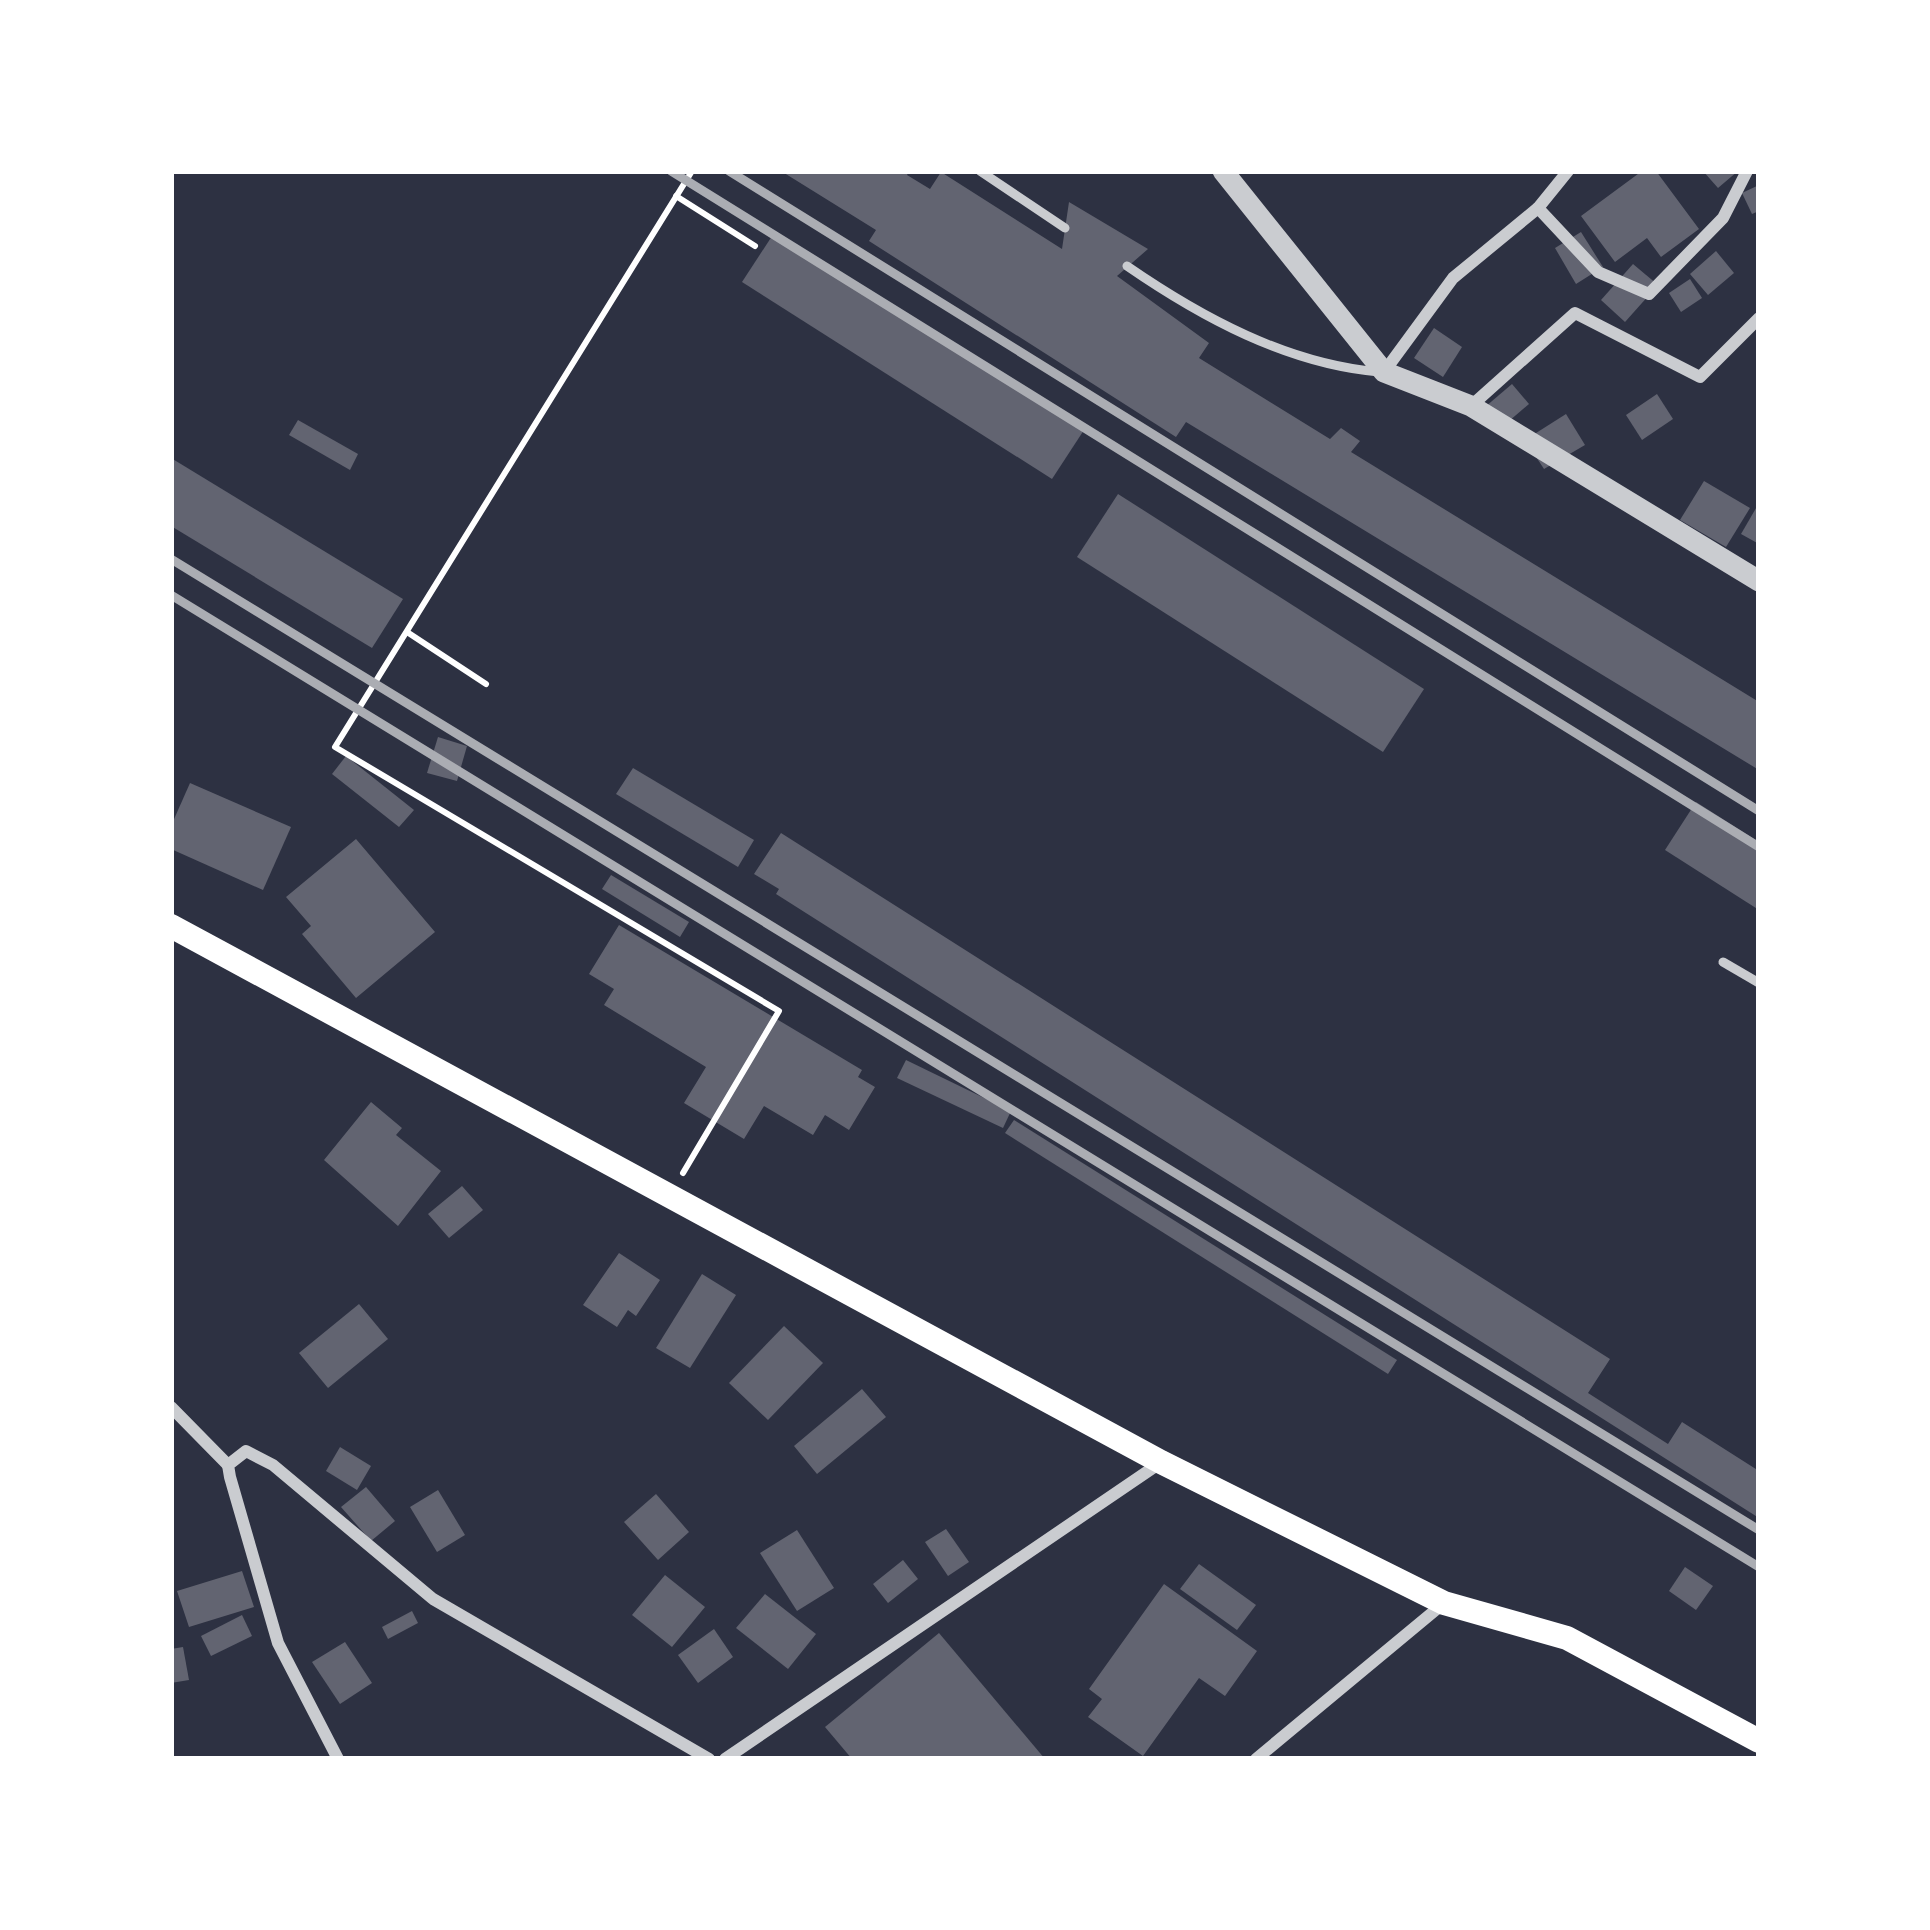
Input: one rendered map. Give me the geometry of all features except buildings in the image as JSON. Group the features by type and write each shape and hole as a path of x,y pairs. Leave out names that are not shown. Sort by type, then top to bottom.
{"main road":[{"path":"171,926 1161,1462 1444,1603 1567,1638 1759,1741"}],"street":[{"path":"1223,171 1384,372 1471,406 1759,581"},
{"path":"1384,372 1453,278 1538,208 1568,171"},
{"path":"1538,208 1598,272 1649,294 1723,218 1747,171"},
{"path":"1471,406 1575,313 1700,377 1759,318"},
{"path":"171,1407 228,1466 278,1643 338,1759"},
{"path":"228,1466 236,1455 254,1453 433,1599 709,1759"},
{"path":"725,1759 1161,1462"},
{"path":"1256,1759 1444,1603"}],"lane":[{"path":"980,171 1065,228"},
{"path":"1127,266 1204,319 1345,369 1384,372"},
{"path":"1723,962 1759,983"}],"path":[{"path":"671,1194 779,1011 335,747 692,171"},
{"path":"676,196 755,246"},
{"path":"407,632 486,684"}],"railway":[{"path":"671,171 1759,847"},
{"path":"729,171 1759,811"},
{"path":"171,559 1759,1530"},
{"path":"171,595 1759,1567"}]}
